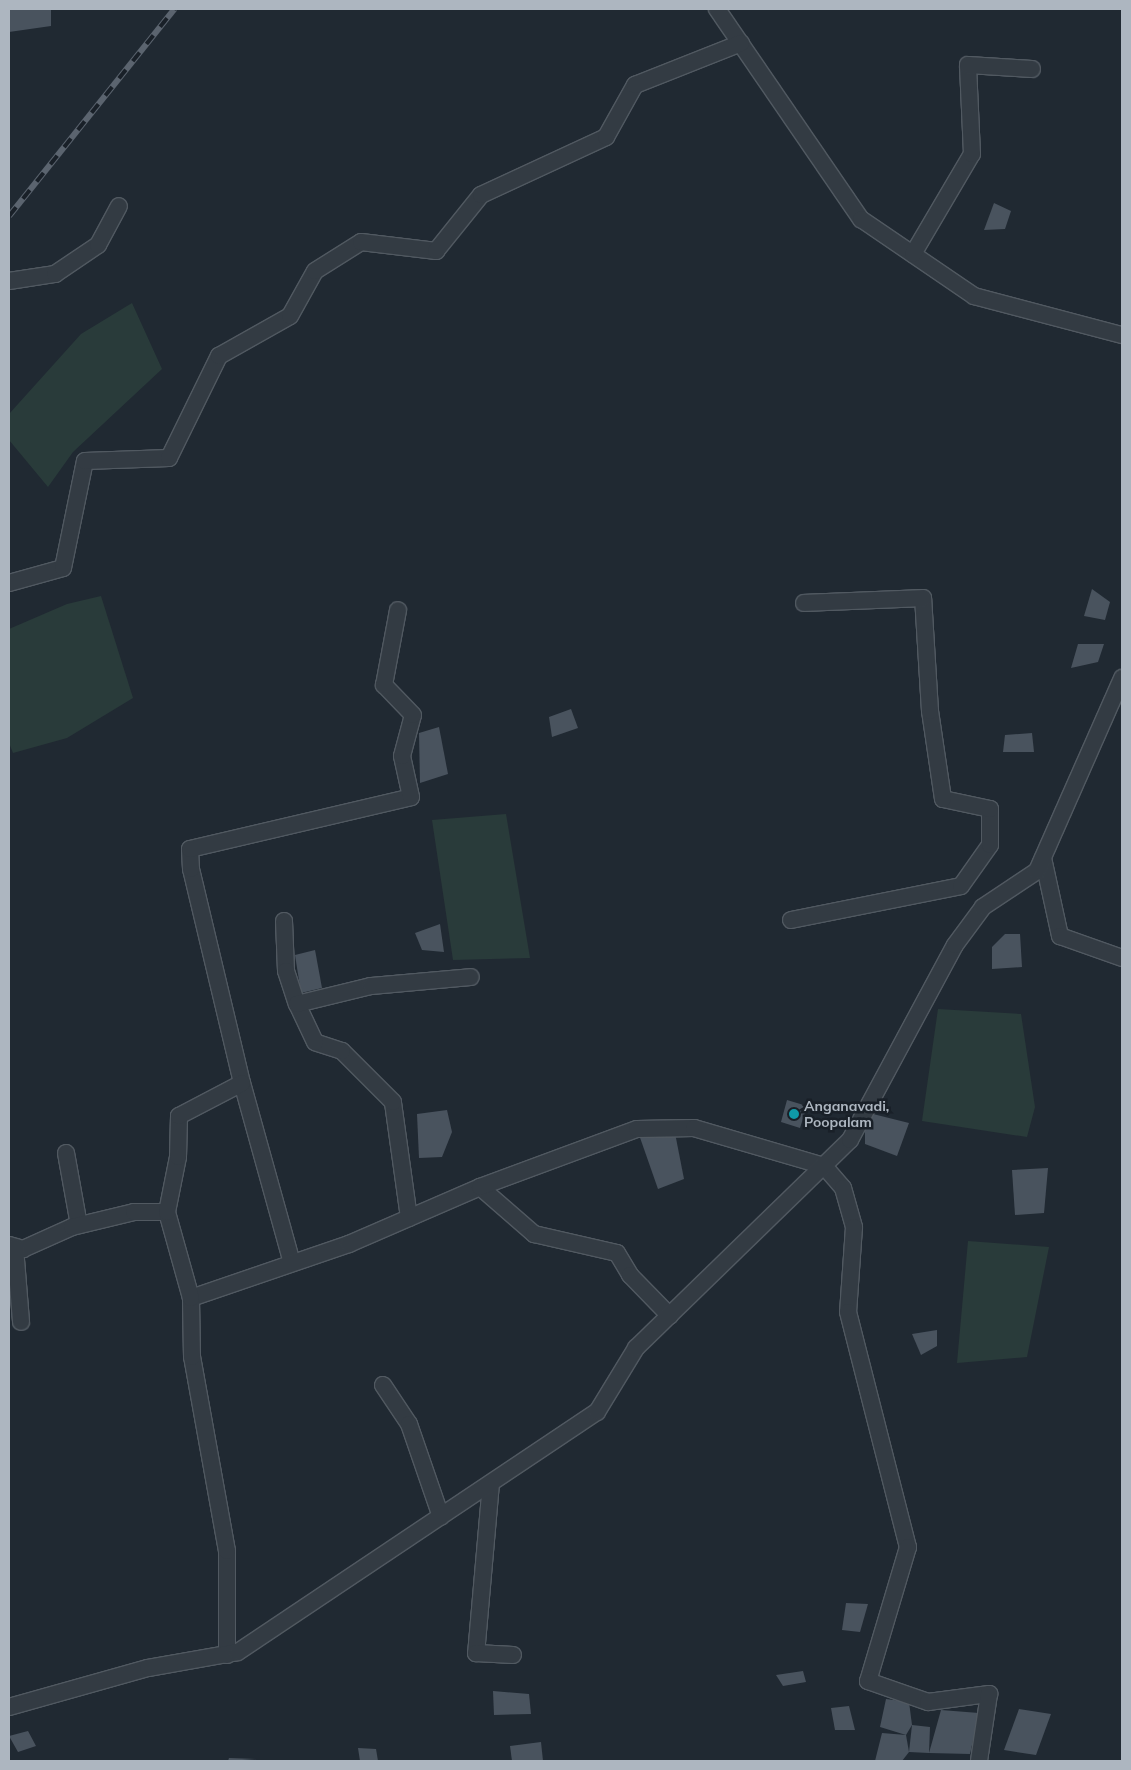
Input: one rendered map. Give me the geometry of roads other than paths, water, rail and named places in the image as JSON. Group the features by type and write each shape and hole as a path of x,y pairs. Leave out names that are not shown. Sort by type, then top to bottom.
{"street":[{"path":"717,9 861,220 974,296 1122,335"},
{"path":"9,583 63,568 85,461 169,458 219,356 290,316 315,272 362,242 436,251 481,195 606,137 635,85 740,44"},
{"path":"913,254 972,154 968,65 1032,69"},
{"path":"9,281 55,274 98,245 119,206"},
{"path":"791,920 961,886 990,845 990,808 943,799 930,711 922,598 804,603"},
{"path":"292,1263 242,1083 191,869 190,849 411,797 402,756 413,715 384,685 398,610"},
{"path":"9,1707 148,1668 238,1652 597,1412 636,1348 850,1140 955,945 983,907 1037,871 1122,678"},
{"path":"1042,858 1060,936 1122,958"},
{"path":"284,921 286,970 297,1004 315,1042 342,1051 393,1102 409,1218"},
{"path":"297,1004 371,986 471,977"},
{"path":"227,1654 227,1551 192,1357 191,1298 167,1212 178,1157 178,1116 242,1083"},
{"path":"191,1298 292,1263 409,1218 480,1187 637,1129 694,1128 824,1166 843,1188 854,1228 848,1312 908,1547 868,1681 928,1702 989,1694 979,1761"},
{"path":"66,1153 79,1225"},
{"path":"480,1187 534,1234 617,1253 630,1275 670,1316"},
{"path":"21,1322 12,1252 79,1225 134,1212 167,1212"},
{"path":"383,1386 409,1424 440,1517"},
{"path":"491,1483 476,1653 513,1655"}],"railway":[{"path":"9,216 174,9"}],"place":[{"name":"Anganavadi, Poopalam","path":"794,1114"}]}
